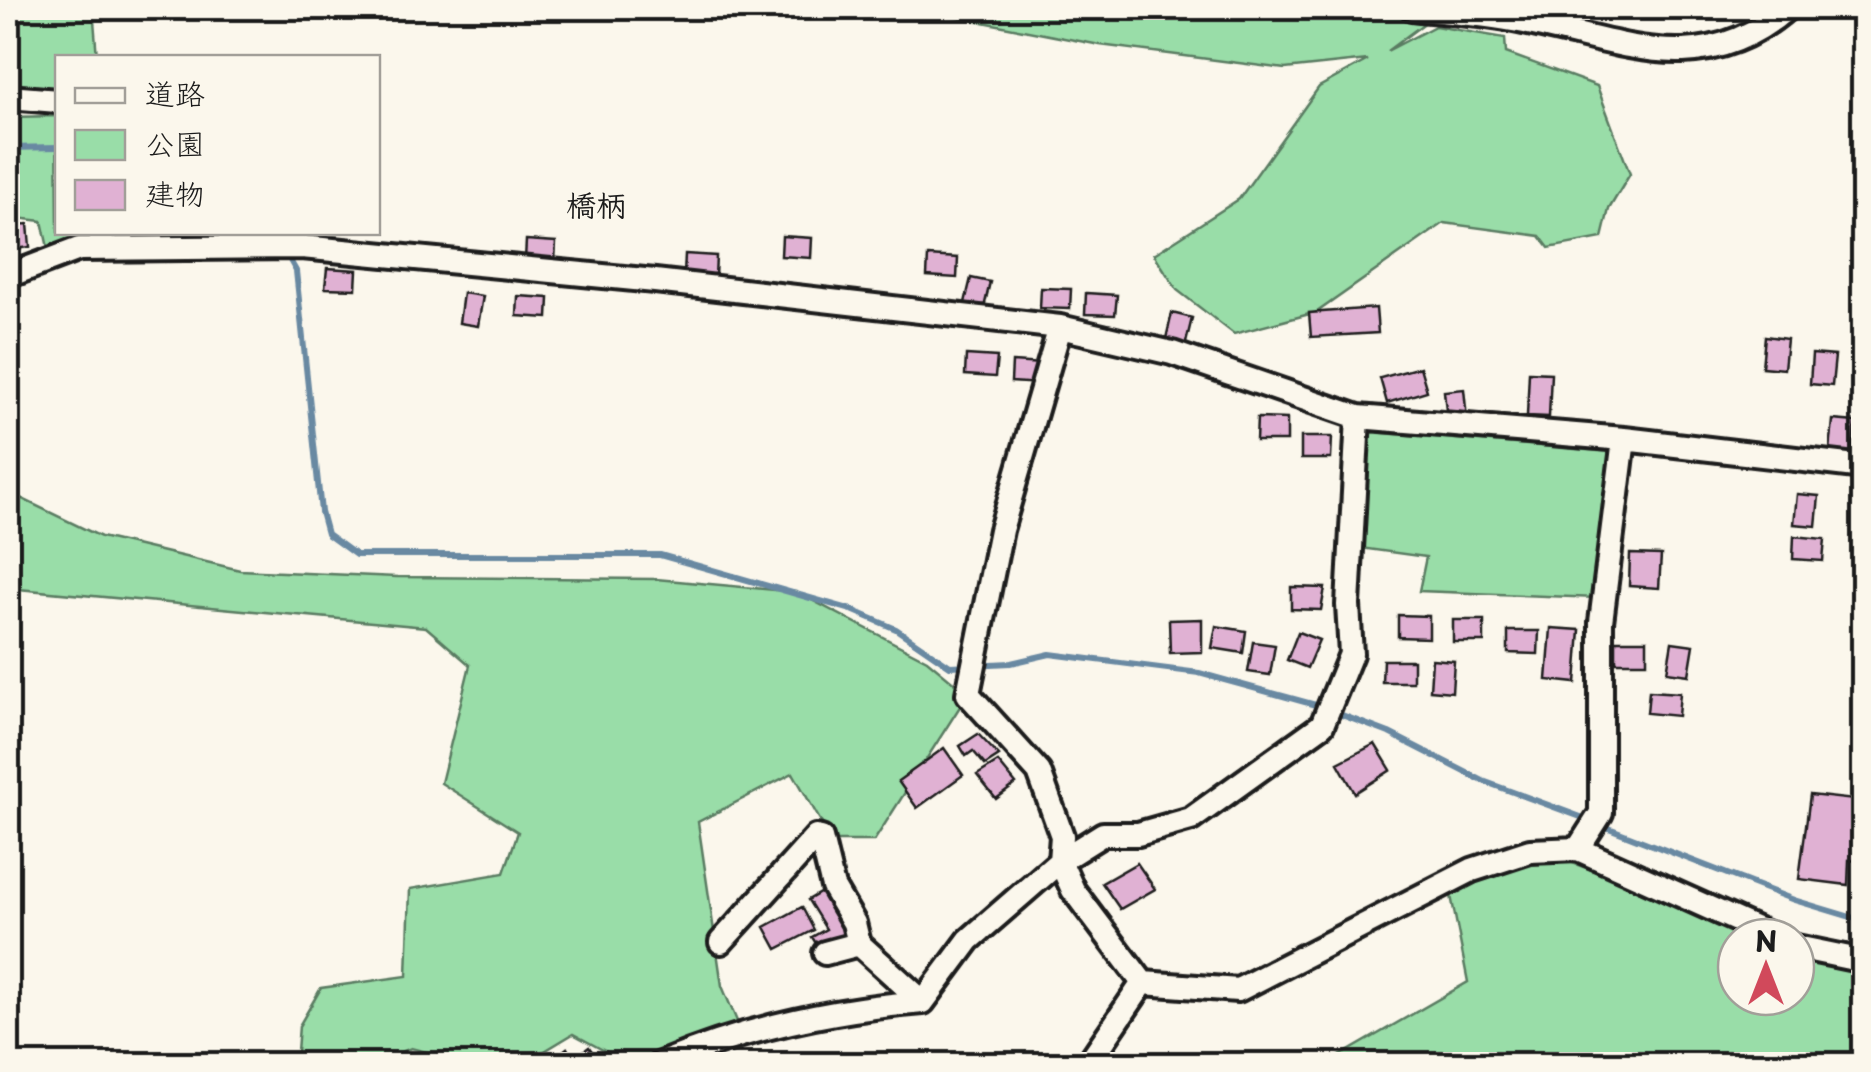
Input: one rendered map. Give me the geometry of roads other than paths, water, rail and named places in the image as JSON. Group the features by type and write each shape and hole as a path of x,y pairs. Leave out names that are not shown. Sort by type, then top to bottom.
{"street":[{"path":"1412,8 1516,20 1650,51 1686,54 1746,38 1787,8"},
{"path":"8,97 55,101"},
{"path":"8,276 79,241 296,247 1060,326 1172,352 1358,417 1624,439 1864,466"},
{"path":"1060,326 1002,530 968,694 1038,772 1062,836 1060,862 1073,890 1143,983 1238,990 1472,870 1530,851 1583,841 1734,917"},
{"path":"660,1064 718,1040 879,1006 924,1002 970,940 1060,862 1102,834 1138,834 1191,820 1324,722 1351,654 1348,606 1358,417"},
{"path":"1583,841 1601,812 1601,622 1624,439"},
{"path":"721,942 816,837 821,838 834,887 854,923 859,944 924,1002"},
{"path":"825,953 859,944"},
{"path":"1816,951 1864,960"},
{"path":"1088,1064 1143,983"}],"waterway":[{"path":"8,148 55,147"},
{"path":"287,255 296,271 321,512 327,534 356,555 660,555 852,610 896,629 950,666 1011,663 1050,654 1199,673 1323,707"},
{"path":"1334,712 1389,733 1483,781 1589,820"},
{"path":"1601,825 1794,900 1864,921"}],"district":[{"name":"橋柄","path":"596,206"}]}
